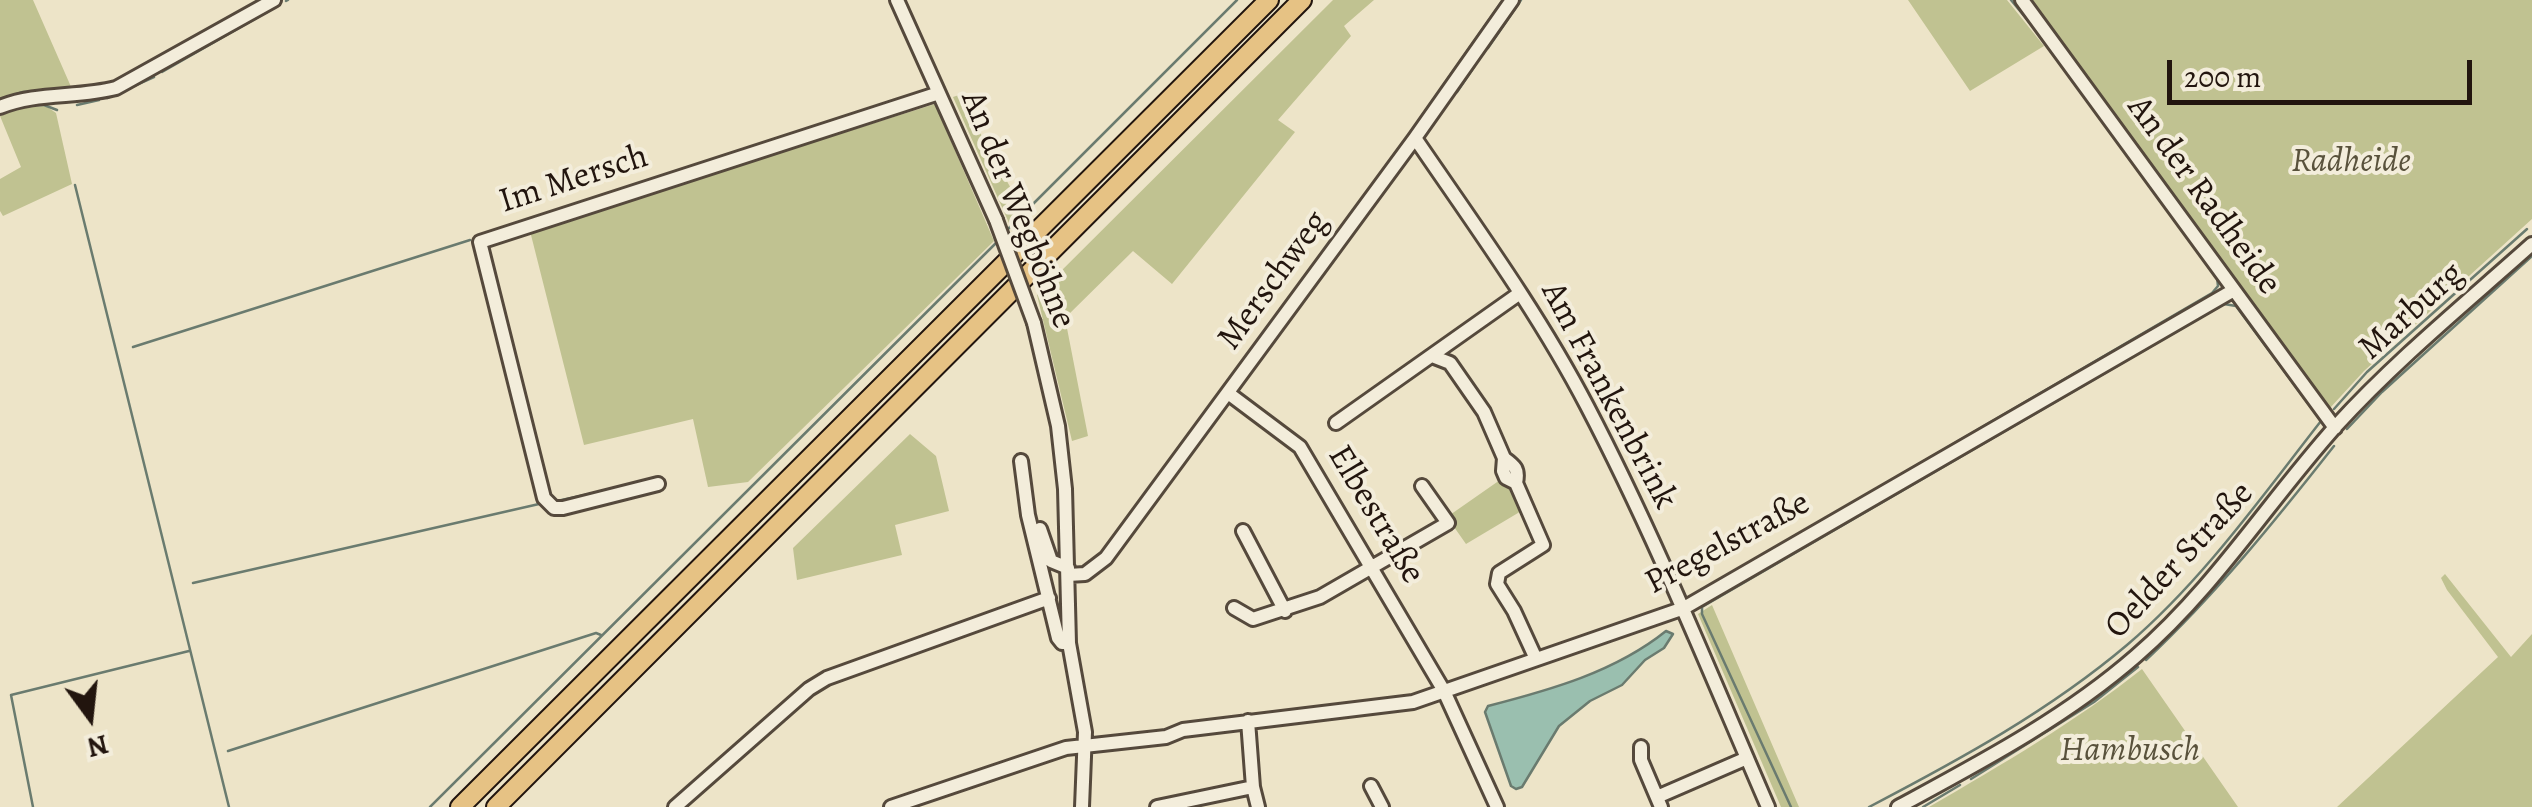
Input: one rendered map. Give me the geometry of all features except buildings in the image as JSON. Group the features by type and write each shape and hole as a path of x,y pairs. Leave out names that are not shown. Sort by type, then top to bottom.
{"highway":[{"path":"460,807 1270,0"},
{"path":"496,807 1302,0"}],"street":[{"path":"0,107 24,100 116,88 274,0"},
{"name":"An der Wegböhne","path":"897,0 996,220 1034,323 1058,426 1065,489 1069,644 1086,745 1082,807"},
{"name":"Merschweg","path":"1068,572 1086,574 1106,558 1512,0"},
{"name":"An der Radheide","path":"2022,0 2335,428"},
{"name":"Im Mersch","path":"658,484 563,508 554,508 544,498 480,242 939,93"},
{"name":"Am Frankenbrink","path":"1415,138 1520,292 1588,407 1684,608 1768,807"},
{"name":"Marburg","path":"2335,428 2375,386 2532,244"},
{"name":"Pregelstraße","path":"892,807 1066,748 1413,702 1684,608 2234,290"},
{"path":"1336,424 1520,292"},
{"path":"1450,363 1454,337"},
{"path":"1432,356 1450,363 1484,412 1504,458 1506,478 1516,483 1543,546 1499,573 1497,584 1536,660"},
{"name":"Elbestraße","path":"1228,394 1300,447 1444,691 1498,807"},
{"name":"Oelder Straße","path":"1898,807 2034,732 2138,655 2191,604 2335,428"},
{"name":"An der Wegböhne","path":"1021,461 1028,515 1058,638 1069,644"},
{"path":"1234,608 1252,619 1285,611 1320,597 1448,523 1422,486"},
{"name":"An der Wegböhne","path":"1026,490 1052,562 1068,572"},
{"path":"1243,532 1285,611"},
{"path":"675,807 809,688 827,678 1049,598"},
{"path":"1248,721 1258,807"},
{"path":"1641,748 1641,760 1659,802 1747,758"},
{"path":"1371,786 1382,807"},
{"path":"1157,807 1253,787"}],"green space":[{"path":"0,0 33,0 72,89 24,91 0,98"},
{"path":"1333,0 1374,0 1344,26 1351,36 1278,120 1295,132 1172,284 1133,251 1065,318 1088,436 1072,441 1037,295"},
{"path":"1908,0 2007,0 2044,46 1970,91"},
{"name":"Radheide","path":"2031,0 2532,0 2532,219 2364,371 2330,408"},
{"path":"959,95 1023,210 1009,223 953,97"},
{"path":"935,104 994,241 748,482 708,487 693,419 584,445 530,231"},
{"path":"46,106 56,113 72,184 3,216 0,179 21,167 0,116 20,108"},
{"path":"910,434 936,456 949,511 895,525 902,555 797,580 793,548"},
{"path":"1500,480 1514,489 1523,510 1466,544 1447,517"},
{"path":"2445,574 2511,657 2532,634 2532,807 2337,807 2498,657 2447,590 2441,578"},
{"path":"1712,605 1799,807 1781,807 1698,614"},
{"name":"Hambusch","path":"2142,669 2238,807 1929,807 2065,725"}],"shaded area":[{"path":"1666,631 1673,634 1664,648 1645,660 1622,685 1590,701 1559,726 1522,787 1511,786 1485,712 1488,706 1604,669"}],"waterway":[{"path":"1007,230 1237,0"},
{"path":"1419,120 1503,0"},
{"path":"1488,48 1521,0"},
{"path":"2011,0 2043,39"},
{"path":"162,72 274,8"},
{"path":"1694,595 2218,286 2217,277 2052,52"},
{"path":"1457,92 1474,67"},
{"path":"107,98 154,77"},
{"path":"0,99 40,91"},
{"path":"77,105 99,100"},
{"path":"30,105 57,110"},
{"path":"75,185 229,807"},
{"path":"2334,409 2367,372 2527,229"},
{"path":"133,347 470,240"},
{"path":"430,807 999,240"},
{"path":"2347,429 2382,392 2532,256"},
{"path":"1791,807 1702,607 2224,304 2236,306 2321,421 2205,567 2127,645 2035,713 1869,807"},
{"path":"2146,660 2221,583 2334,446"},
{"path":"557,501 594,493"},
{"path":"193,583 539,504"},
{"path":"228,751 596,633 601,635"},
{"path":"33,807 11,695 189,651"},
{"path":"1971,779 2094,702 2138,667"},
{"path":"1923,807 1960,785"}]}
